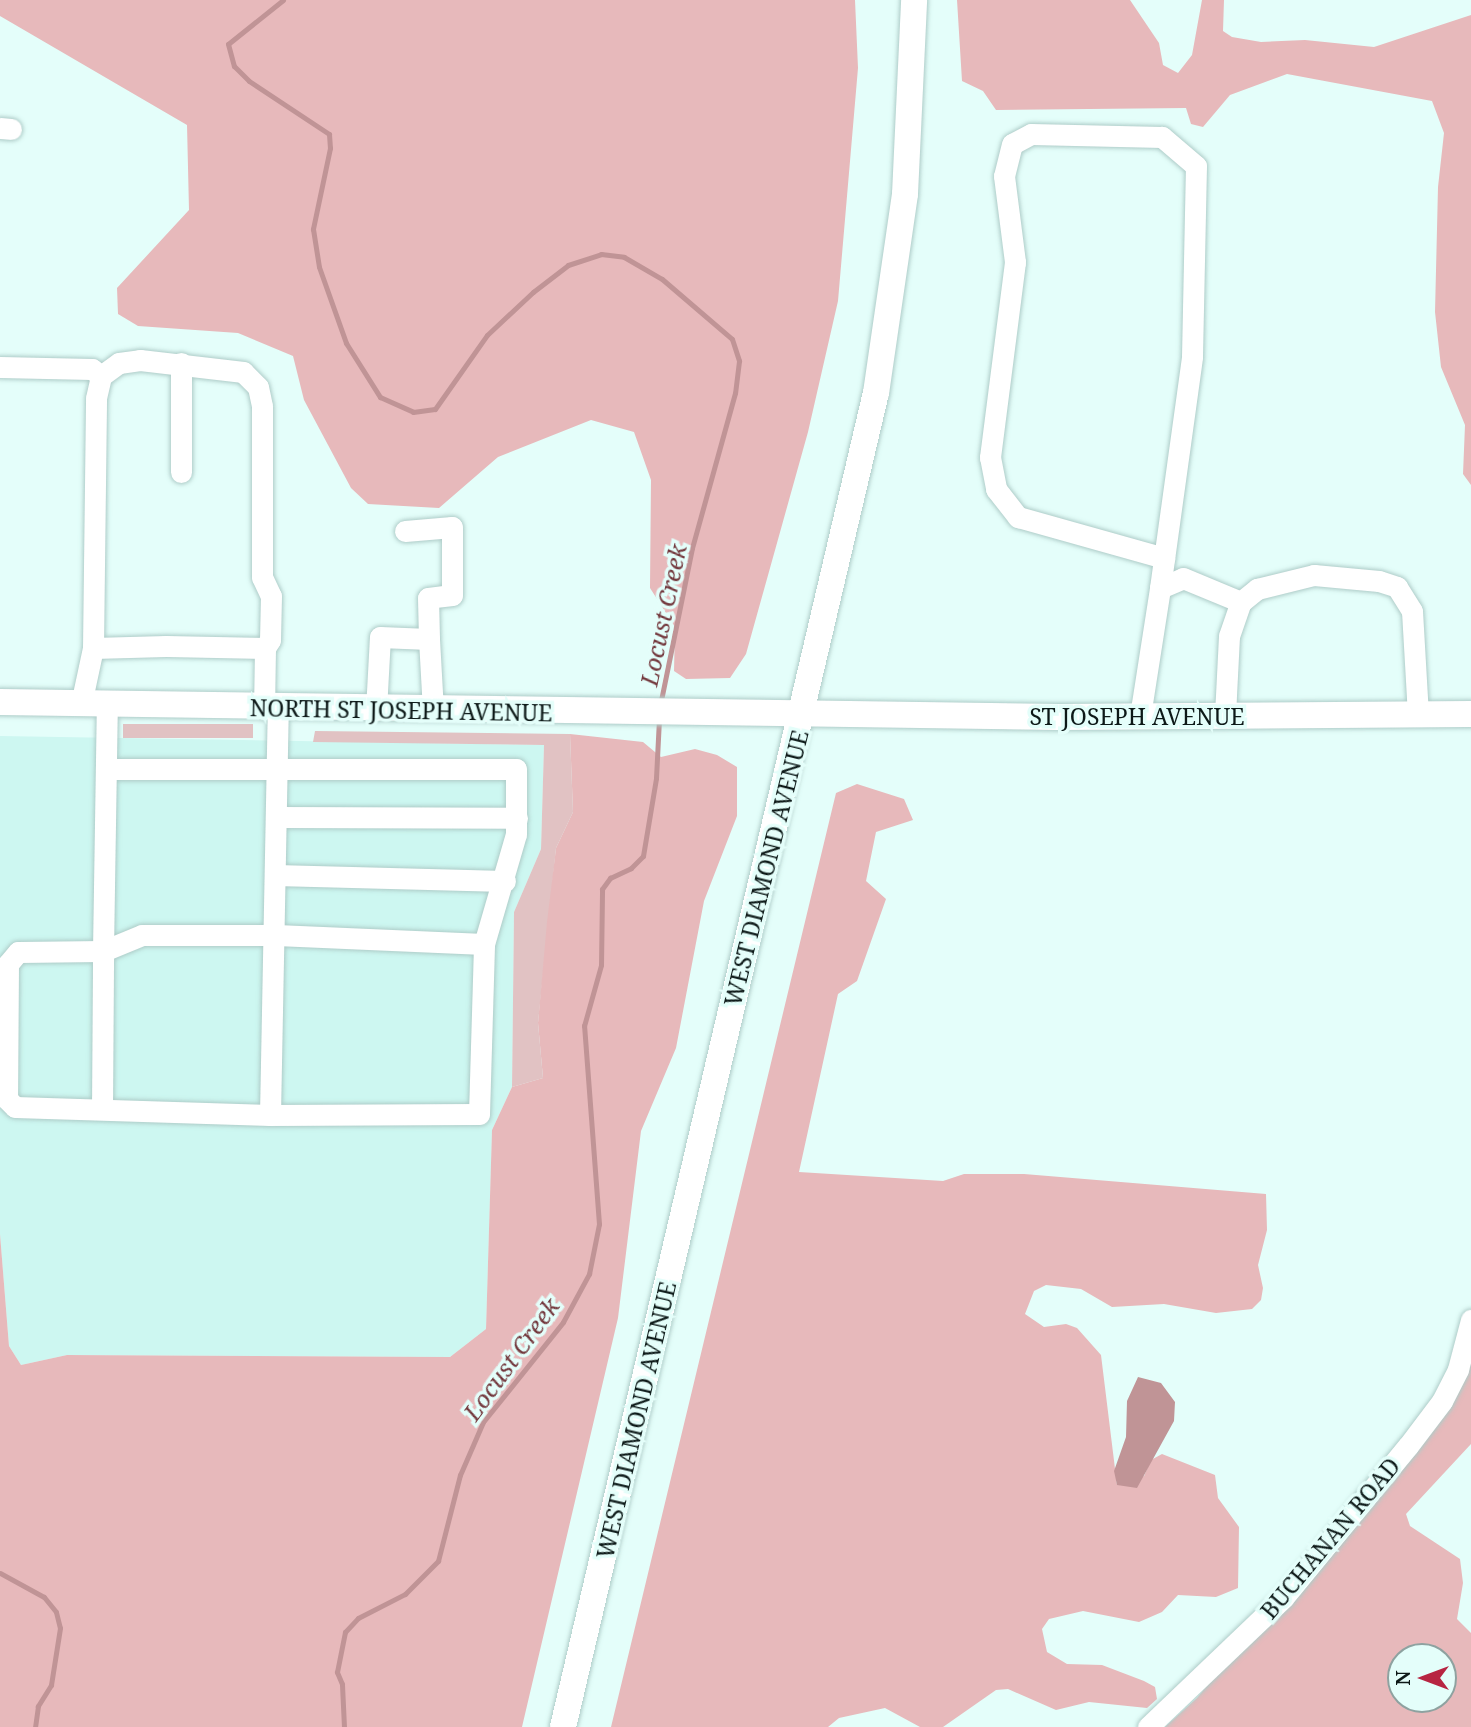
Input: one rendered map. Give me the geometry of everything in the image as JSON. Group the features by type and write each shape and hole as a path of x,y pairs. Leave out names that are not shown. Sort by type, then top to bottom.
{"main road":[{"name":"WEST DIAMOND AVENUE","path":"563,1727 803,713 886,340 905,194 914,0"},
{"name":"NORTH ST JOSEPH AVENUE","path":"0,702 376,710 803,713"},
{"name":"ST JOSEPH AVENUE","path":"803,713 1140,716 1471,714"}],"street":[{"path":"1140,716 1160,588 1192,356 1196,166 1162,137 1031,134 1012,144 1004,176 1015,262 990,457 996,489 1018,517 1164,558"},
{"path":"81,704 93,648 96,398 101,376 119,363 181,363 243,372 258,387 262,406 262,577 271,596 270,640 265,649 277,768 276,935 270,1115"},
{"path":"181,363 181,472"},
{"path":"0,367 92,369 101,376"},
{"path":"405,531 452,527 452,595 428,598 433,710"},
{"path":"1225,715 1229,636 1241,602 1257,589 1314,575 1379,581 1396,587 1412,611 1418,714"},
{"path":"1160,588 1183,578 1241,602"},
{"path":"376,710 380,637 429,639"},
{"path":"93,648 265,649"},
{"path":"102,1109 107,705"},
{"path":"106,769 516,769 517,818 505,881 484,944 480,1114 270,1115 15,1107 6,1099 8,964 18,952 103,951 142,934 276,935 484,944"},
{"path":"276,817 517,818"},
{"path":"275,874 505,881"},
{"name":"BUCHANAN ROAD","path":"1147,1727 1283,1598 1408,1446 1442,1401 1458,1369 1471,1320"}],"shaded area":[{"path":"0,0 855,0 858,68 838,301 808,432 746,654 730,678 686,679 674,671 675,627 650,588 651,480 634,432 591,420 498,457 439,508 368,504 351,488 304,400 293,356 238,333 138,326 118,314 117,288 189,210 187,125 0,16"},
{"path":"957,0 1130,0 1159,43 1163,65 1178,73 1192,55 1202,0 1224,0 1223,31 1232,37 1261,42 1305,40 1374,47 1471,15 1471,485 1463,474 1465,425 1441,367 1435,312 1438,187 1444,133 1432,101 1287,74 1230,95 1203,127 1191,124 1186,108 996,110 983,91 962,81"},
{"path":"123,724 253,724 253,738 123,738"},
{"path":"315,731 570,734 573,812 556,848 538,1023 543,1078 512,1087 514,912 541,849 544,745 313,742"},
{"path":"570,734 643,742 661,757 695,749 717,755 737,767 737,816 704,901 676,1048 641,1131 618,1318 522,1727 0,1727 0,1234 9,1346 21,1365 67,1355 450,1357 486,1329 492,1130 512,1087 543,1078 538,1023 556,848 573,812"},
{"path":"0,736 544,745 541,849 514,912 512,1087 492,1130 486,1329 450,1357 67,1355 21,1365 9,1346 0,1234"},
{"path":"857,784 904,799 913,820 876,832 866,881 886,899 857,981 838,994 799,1172 943,1181 964,1174 1024,1174 1266,1194 1267,1230 1258,1265 1263,1288 1261,1300 1252,1309 1216,1313 1164,1304 1112,1307 1081,1289 1046,1285 1034,1291 1025,1314 1044,1327 1066,1324 1077,1328 1101,1355 1117,1485 1144,1476 1151,1460 1162,1454 1215,1475 1218,1498 1239,1527 1238,1588 1216,1597 1178,1595 1162,1612 1139,1622 1083,1611 1049,1619 1042,1629 1047,1652 1067,1664 1102,1665 1155,1687 1157,1699 1147,1708 1089,1702 1056,1710 1008,1689 996,1690 943,1727 920,1727 885,1708 839,1718 828,1727 611,1727 836,793"},
{"path":"1471,1346 1471,1444 1406,1514 1410,1526 1460,1559 1463,1583 1457,1619 1471,1633 1471,1727 1165,1727 1197,1698 1241,1645 1269,1627 1301,1594"},
{"path":"1138,1377 1161,1383 1175,1402 1174,1421 1137,1488 1117,1485 1114,1471 1126,1437 1127,1401"}],"waterway":[{"name":"Locust Creek","path":"283,0 228,44 234,66 249,81 329,134 330,148 313,229 319,267 346,343 380,397 413,412 435,409 487,335 533,292 568,265 601,254 624,257 662,279 732,339 739,361 735,393 692,548 660,705"},
{"name":"Locust Creek","path":"344,1727 342,1684 337,1672 345,1632 358,1618 405,1594 438,1561 460,1475 483,1422 563,1322 589,1274 599,1224 584,1026 601,965 602,889 610,878 631,868 643,856 656,778 659,718"},
{"name":"Locust Creek","path":"0,1573 44,1597 56,1612 60,1628 51,1685 38,1706 35,1727"}]}
